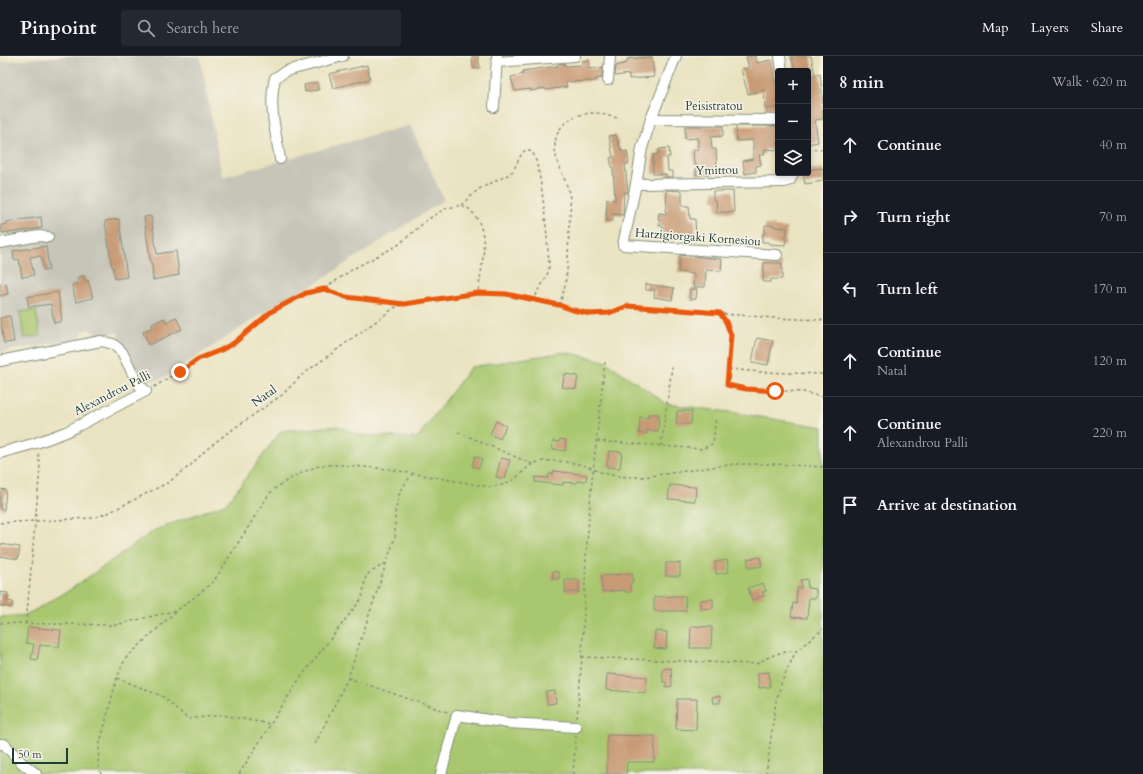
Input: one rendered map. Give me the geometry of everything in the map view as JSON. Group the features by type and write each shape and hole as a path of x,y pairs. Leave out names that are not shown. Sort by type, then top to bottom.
{"street":[{"path":"280,159 273,113 272,90 275,78 286,71 343,56"},
{"path":"494,107 497,59 575,56"},
{"path":"608,80 610,56"},
{"name":"Hatzigiorgaki Kornesiou","path":"676,56 651,119 642,148 623,245 777,255"},
{"path":"780,56 782,68"},
{"name":"Peisistratou","path":"651,119 775,120"},
{"name":"Ymittou","path":"636,184 785,182 790,180 791,176"},
{"path":"0,243 39,236 48,237"},
{"path":"0,361 101,341 113,344 122,352 138,384 146,391"},
{"name":"Alexandrou Palli","path":"0,453 36,443 66,432 146,391"},
{"path":"441,774 457,715 508,723 576,727"},
{"path":"0,744 4,744 22,763 36,774"}],"path":[{"path":"559,305 564,294 566,278 570,199 556,155 557,134 562,125 574,117 585,114 598,113 618,118"},
{"path":"811,150 823,149"},
{"path":"324,289 353,269 398,245 427,220 444,210 460,205 479,189 506,176 513,171 522,153 526,150 532,152 535,156 541,186 549,266 548,275 538,289 536,295 538,301"},
{"path":"460,205 471,210 478,220 482,234 483,251 478,293"},
{"path":"324,289 346,297 404,304"},
{"name":"Alexandrou Palli","path":"146,391 198,359 234,343 272,311 306,293 324,289"},
{"name":"Natal","path":"0,523 92,518 108,513 169,482 191,465 208,448 282,394 302,375 394,308 404,304 478,293 506,294 559,305 590,314 609,313 628,306 774,318 823,320"},
{"path":"720,313 726,322 731,335 727,385 746,389 803,392 823,397"},
{"path":"573,774 582,657 586,557 593,469 605,361"},
{"path":"661,446 672,367"},
{"path":"729,369 760,372 823,374"},
{"path":"596,441 698,449 706,448 710,446 714,440 716,417"},
{"path":"458,432 532,464"},
{"path":"26,624 40,468 36,443"},
{"path":"101,774 98,755 99,747 117,678 125,659 176,611 214,581 269,494 292,476 314,467 339,465 388,469 490,487 510,482 532,464 543,461 589,467 617,476 637,477 734,464 776,464 823,467"},
{"path":"315,744 348,678 395,537 395,513 400,491 412,473"},
{"path":"239,774 298,681 362,598 366,575 386,563"},
{"path":"0,623 115,625 176,611"},
{"path":"766,774 776,701 782,681 796,651 823,629"},
{"path":"582,657 756,664 772,655 782,652 796,651"},
{"path":"117,678 162,696 188,719 222,715 270,724"},
{"path":"348,678 457,715"}],"shaded area":[{"path":"65,56 200,56 222,177 410,125 444,200 319,281 274,306 169,375 160,379 142,381 137,377 122,350 118,332 98,336 89,329 82,331 80,339 0,352 0,62"}],"green space":[{"path":"36,310 40,336 24,338 20,312"},
{"path":"565,352 605,361 667,404 823,427 823,774 0,774 0,617 26,615 70,590 155,530 227,503 281,431 338,426 359,435 417,438 471,367"}],"building":[{"path":"472,56 478,56 480,68 473,68"},
{"path":"755,56 757,63 771,60 775,80 775,107 765,109 764,90 748,94 741,69 749,68 746,57"},
{"path":"791,56 811,56 815,75 820,74 823,119 815,120 818,142 811,143 811,68 794,68"},
{"path":"652,57 654,77 629,79 629,74 615,76 616,66 627,63 627,59"},
{"path":"589,60 589,69 603,67 602,78 596,79 596,81 566,82 567,87 545,90 545,88 531,91 531,89 515,91 511,77 523,74 523,71 558,66 558,64 564,63 565,66 582,65 582,61"},
{"path":"367,65 370,79 333,88 329,74"},
{"path":"317,82 318,90 305,92 304,85"},
{"path":"685,126 723,126 723,136 711,137 712,149 716,149 717,173 696,175 696,164 694,164 693,150 698,150 698,138 685,139"},
{"path":"736,126 775,126 775,150 765,149 764,155 759,155 761,165 756,166 756,172 745,174 743,161 753,159 753,140 737,141"},
{"path":"616,135 622,152 627,151 629,164 625,164 628,192 624,193 623,215 613,214 613,221 606,221 607,199 615,200 613,167 610,158 613,157 609,136"},
{"path":"669,148 670,157 667,157 668,171 673,171 673,177 666,177 666,174 653,174 653,155 659,154 659,149"},
{"path":"823,168 823,181 805,184 804,176 811,176 811,170"},
{"path":"666,190 682,191 682,206 689,206 690,219 695,219 696,238 662,237 663,226 659,226 660,219 658,219 659,213 666,214"},
{"path":"713,191 733,191 734,212 717,212 716,200 713,200"},
{"path":"151,216 157,254 176,251 179,275 153,280 152,264 144,217"},
{"path":"41,217 42,228 2,233 1,225 7,224 6,222"},
{"path":"119,219 127,277 115,279 105,221"},
{"path":"765,225 774,225 774,227 787,228 785,245 762,242 763,233 765,233"},
{"path":"46,246 49,270 44,271 41,256 30,257 34,275 22,277 19,259 14,260 13,251"},
{"path":"680,255 722,259 721,271 706,270 705,287 693,287 694,274 678,272"},
{"path":"764,263 782,263 782,279 771,279 771,282 763,282"},
{"path":"84,276 86,281 88,280 93,298 76,302 72,285 78,283 77,278"},
{"path":"0,283 6,284 8,294 0,296"},
{"path":"646,284 674,288 672,300 654,297 655,290 646,290"},
{"path":"690,289 697,289 696,299 689,299"},
{"path":"58,292 62,321 54,323 51,304 29,307 27,297"},
{"path":"10,316 14,342 4,343 0,318"},
{"path":"176,317 182,329 149,345 143,332 153,327 152,324 164,318 166,322"},
{"path":"757,338 773,341 768,365 752,362"},
{"path":"565,374 578,376 576,389 562,387"},
{"path":"677,411 692,411 691,424 676,424"},
{"path":"648,414 659,414 658,431 647,430 647,434 639,433 640,417 648,418"},
{"path":"496,421 506,426 500,439 490,434"},
{"path":"560,439 566,440 565,451 552,449 553,441 559,442"},
{"path":"609,451 622,452 620,468 607,467"},
{"path":"475,456 482,459 479,468 472,466"},
{"path":"501,458 510,460 505,479 496,477"},
{"path":"554,471 587,475 586,481 578,481 577,483 563,482 563,485 535,482 535,477 548,478 549,474 553,474"},
{"path":"670,485 696,487 695,501 668,499"},
{"path":"0,489 6,490 4,510 0,509"},
{"path":"0,544 20,547 18,559 0,556"},
{"path":"760,557 762,566 749,568 747,559"},
{"path":"727,560 729,572 716,574 715,562"},
{"path":"666,563 680,563 680,576 666,576"},
{"path":"553,571 559,572 559,579 552,579"},
{"path":"632,573 633,582 630,583 631,592 625,592 625,590 602,592 601,576"},
{"path":"807,579 808,588 816,589 816,598 809,598 807,618 791,617 793,603 796,604 797,588 801,588 801,580"},
{"path":"565,580 579,580 579,592 565,592"},
{"path":"763,583 766,591 763,592 764,596 752,600 748,588"},
{"path":"0,592 8,593 7,601 13,602 12,608 0,606"},
{"path":"685,596 686,611 654,611 654,597"},
{"path":"713,599 713,608 700,609 700,600"},
{"path":"691,626 712,627 711,648 690,648"},
{"path":"28,627 61,630 59,647 40,645 37,660 31,659 34,644 26,643"},
{"path":"655,631 667,632 666,649 654,648"},
{"path":"671,668 672,686 666,687 666,682 663,682 662,669"},
{"path":"769,672 770,687 759,688 758,673"},
{"path":"607,674 647,677 646,693 606,690"},
{"path":"555,691 556,703 547,704 546,692"},
{"path":"720,696 720,703 713,703 712,697"},
{"path":"677,699 697,699 696,730 676,729"},
{"path":"607,735 655,736 654,762 627,762 626,774 607,774"}],"route":[{"path":"180,372 198,359 234,343 272,311 306,293 324,289 346,297 404,304 478,293 490,293 506,294 546,302 590,314 609,313 628,306 720,313 726,322 731,335 727,385 746,389 775,391"}]}
